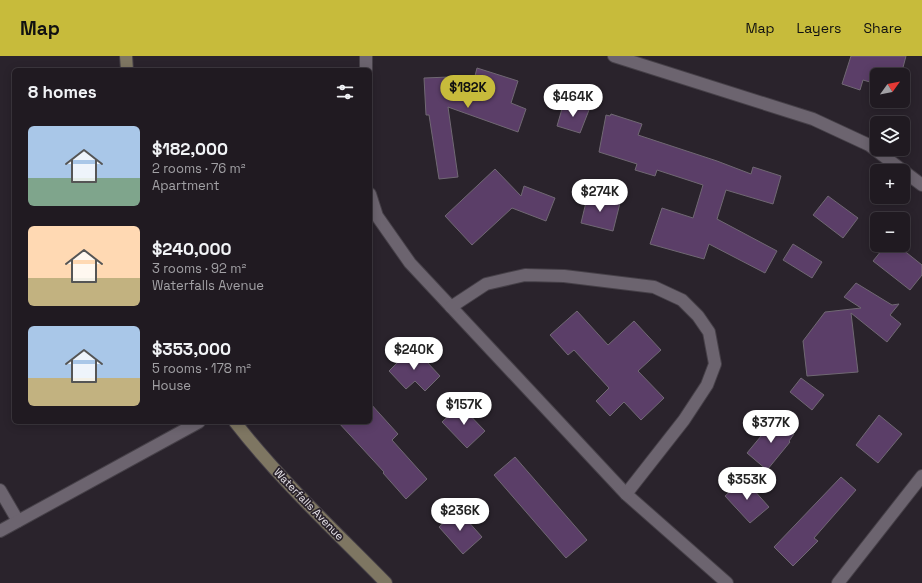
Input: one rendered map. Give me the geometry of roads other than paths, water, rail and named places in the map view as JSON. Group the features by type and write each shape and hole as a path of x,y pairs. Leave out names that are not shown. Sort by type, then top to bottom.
{"main road":[{"name":"Waterfalls Avenue","path":"237,424 254,446 285,480 386,583"}],"street":[{"path":"366,56 366,68"},
{"path":"614,56 813,119 869,145 922,185"},
{"path":"372,200 377,216 410,263 452,306 626,494 727,583"},
{"path":"452,306 486,284 526,275 564,276 654,287 682,300 698,316 709,332 715,364 707,385 684,420 626,494"},
{"path":"0,531 195,424"},
{"path":"838,583 922,476"},
{"path":"0,490 18,521"}]}
